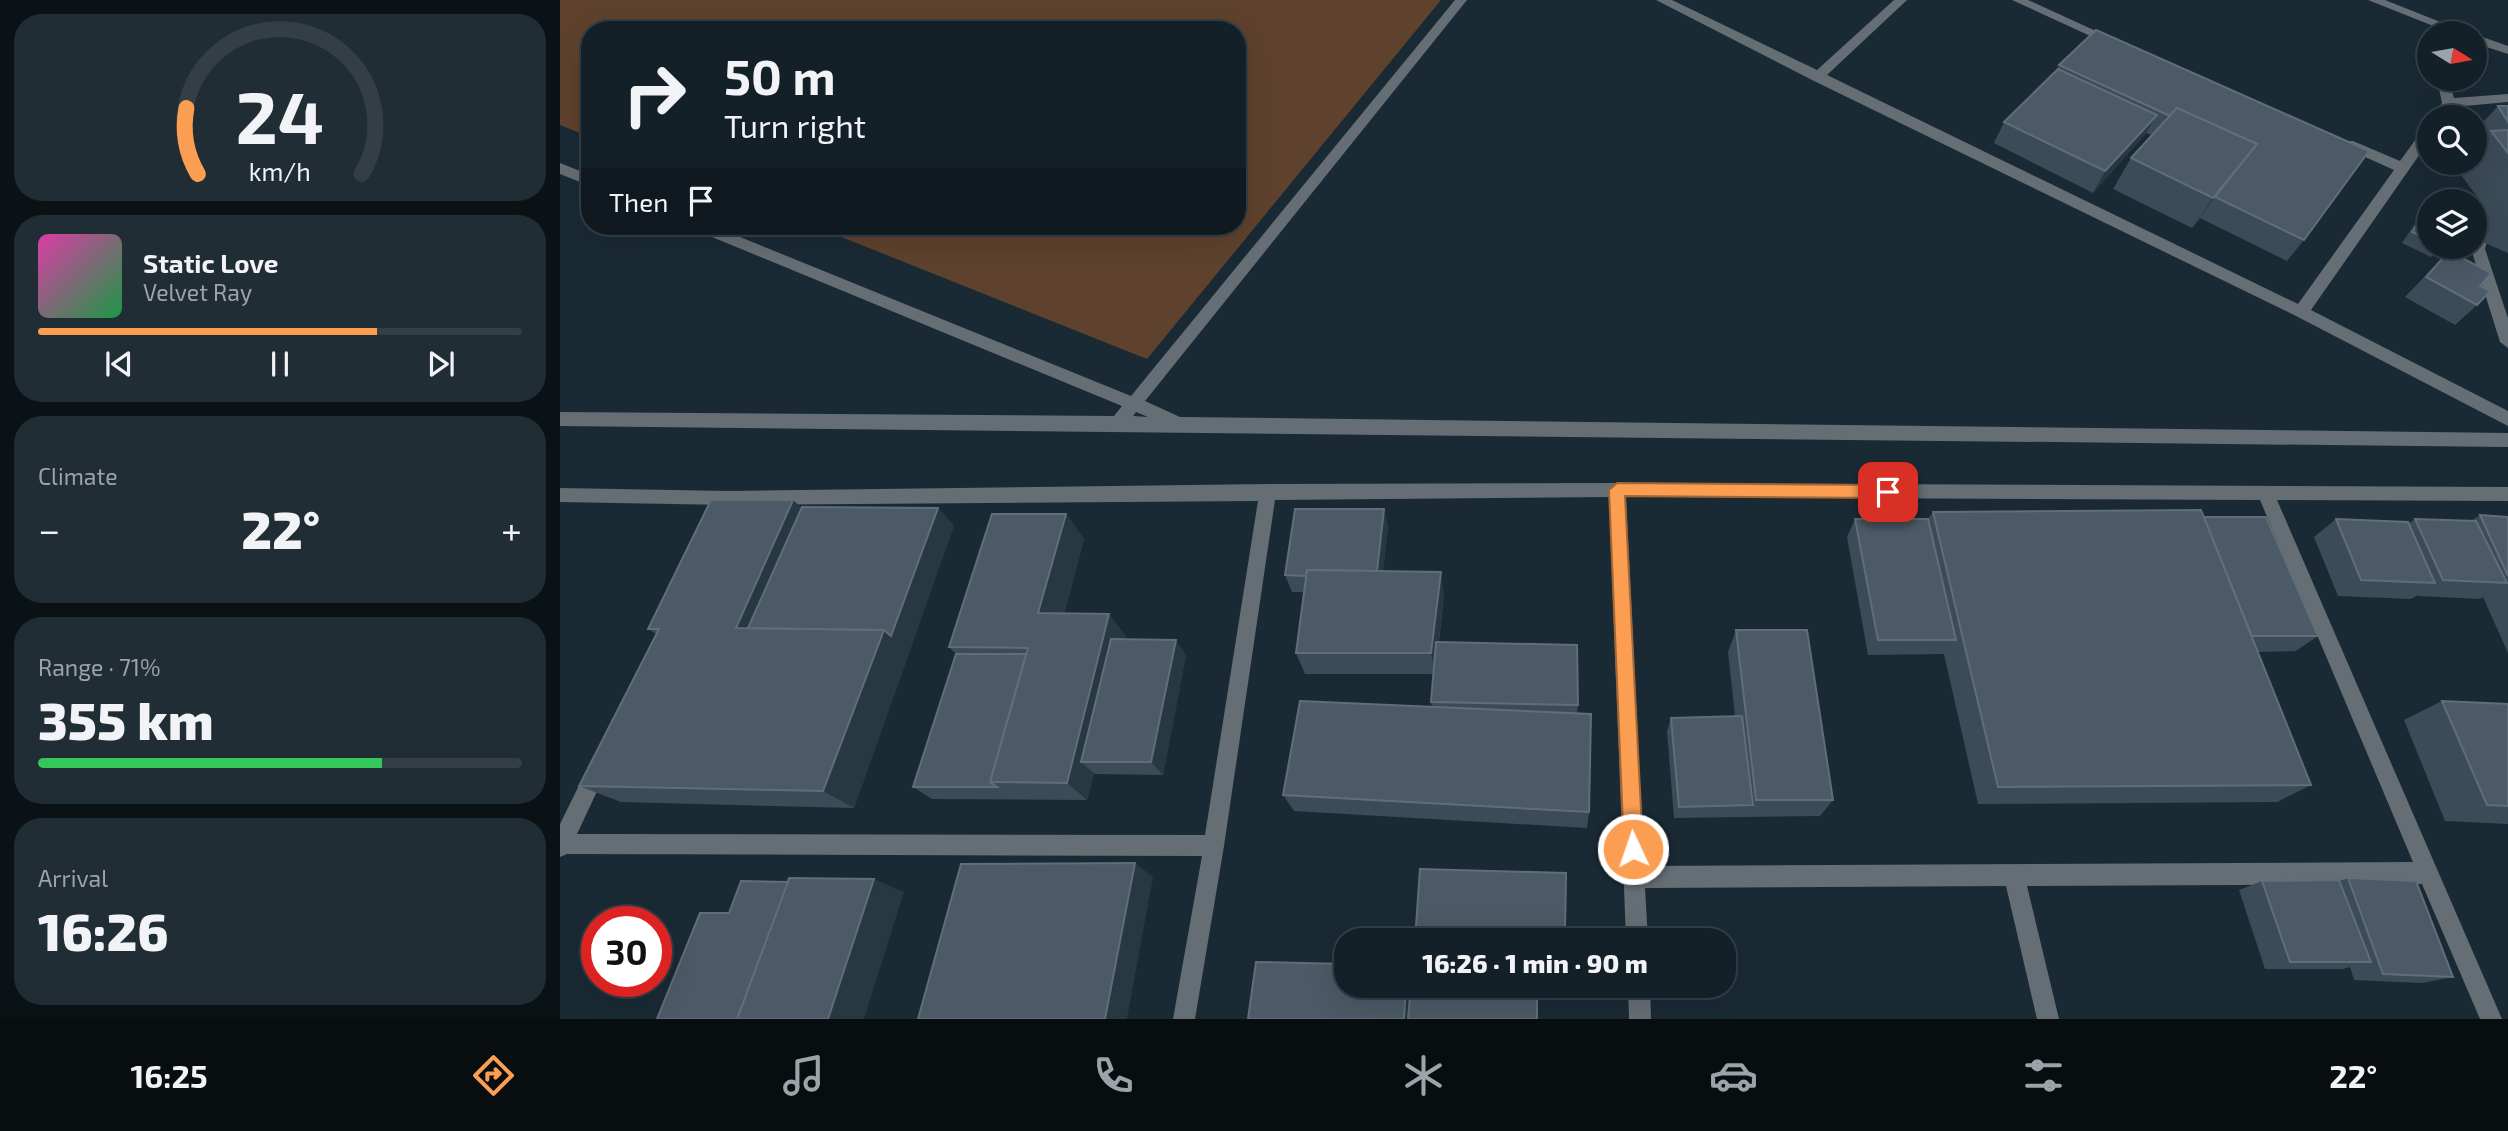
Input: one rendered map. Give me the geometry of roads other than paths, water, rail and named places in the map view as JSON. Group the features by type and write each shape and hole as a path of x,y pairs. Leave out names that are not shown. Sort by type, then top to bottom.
{"street":[{"path":"1118,423 1461,0"},
{"path":"1662,0 2301,312 2508,419"},
{"path":"1817,77 1901,0"},
{"path":"2018,0 2133,50"},
{"path":"2374,0 2419,21"},
{"path":"2487,43 2508,50"},
{"path":"2446,91 2449,103 2508,97"},
{"path":"2339,140 2403,168"},
{"path":"2301,312 2417,148"},
{"path":"560,168 581,177"},
{"path":"722,235 1183,424"},
{"path":"2481,259 2508,341"},
{"path":"560,419 2508,440"},
{"path":"1617,490 1636,928"},
{"path":"560,495 729,498 1268,491 1617,490 2508,494"},
{"path":"1184,1019 1214,846 1268,491"},
{"path":"2266,494 2491,1019"},
{"path":"716,523 729,498"},
{"path":"609,745 561,846 1214,846"},
{"path":"1634,877 2428,873"},
{"path":"2014,875 2048,1019"},
{"path":"1639,998 1640,1019"}]}
